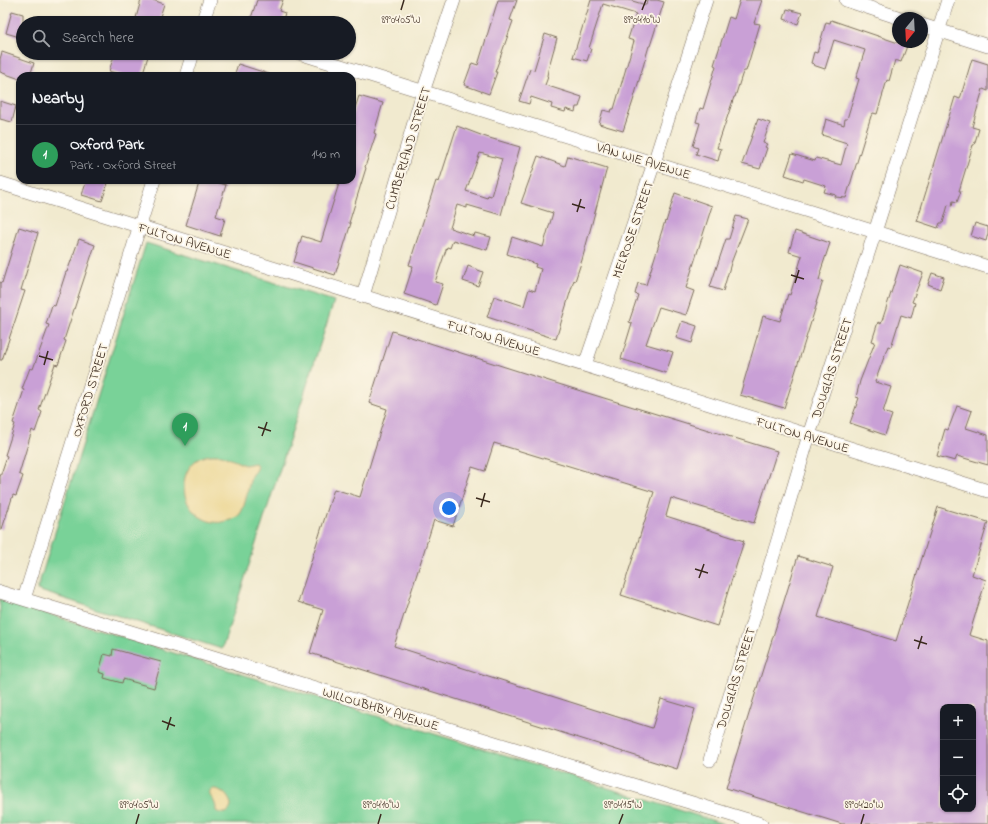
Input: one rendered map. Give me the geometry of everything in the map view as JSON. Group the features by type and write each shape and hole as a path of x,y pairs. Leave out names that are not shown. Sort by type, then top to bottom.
{"street":[{"path":"204,16 210,0"},
{"name":"CUMBERLAND STREET","path":"363,296 423,92 454,0"},
{"name":"MELROSE STREET","path":"585,365 654,163 706,0"},
{"path":"846,0 892,15"},
{"name":"DOUGLAS STREET","path":"710,760 809,435 948,0"},
{"path":"928,27 988,46"},
{"path":"187,72 191,60"},
{"name":"VAN WIE AVENUE","path":"321,60 988,267"},
{"name":"OXFORD STREET","path":"24,599 153,184"},
{"name":"FULTON AVENUE","path":"1,185 139,226 988,491"},
{"name":"WILLOUBHBY AVENUE","path":"0,592 762,824"}],"green space":[{"path":"146,243 334,301 222,649 37,590"},
{"path":"0,599 724,824 0,824"}],"sand":[{"path":"210,455 221,455 245,465 255,463 257,466 252,474 241,512 236,518 231,520 220,522 209,521 195,512 188,504 184,483 186,473 191,465 199,458"},
{"path":"211,789 221,791 226,795 231,804 228,812 220,813 216,811 214,802 210,795"}],"building":[{"path":"141,0 153,0 164,4 160,16 137,16"},
{"path":"257,0 283,0 279,11 285,13 284,16 252,16"},
{"path":"498,0 517,0 510,20 513,21 489,94 464,85 472,63 478,65"},
{"path":"591,0 629,0 646,5 647,0 664,2 623,131 599,124 603,110 611,112 612,109 614,109 634,41 628,39 636,14 603,4 589,48 591,49 587,61 573,57"},
{"path":"740,0 762,0 754,23 760,24 746,71 744,71 742,75 717,148 721,149 718,161 696,154 698,148 693,146 700,123 696,122 700,108 703,109 716,66 714,65 729,17 734,19"},
{"path":"787,9 802,13 798,24 784,19"},
{"path":"12,11 23,14 23,16 16,16 16,36 6,33"},
{"path":"831,20 892,41 892,48 906,48 901,62 895,60 889,81 887,80 877,114 873,113 871,116 846,198 835,197 836,195 824,192 826,186 785,175 792,154 815,161 816,158 841,165 847,143 822,135 826,119 844,125 859,79 856,78 865,50 834,40 825,69 813,65 814,64 811,63 814,52 817,53 826,22 830,23"},
{"path":"545,34 557,38 545,85 582,97 579,107 576,107 575,112 566,109 565,112 551,108 552,104 531,97 529,104 519,101 530,69 534,70"},
{"path":"2,52 16,57 16,60 25,60 34,63 31,72 16,72 16,78 0,72 0,59"},
{"path":"972,59 988,64 988,91 983,89 972,127 979,129 959,191 961,191 957,202 953,201 952,206 948,205 943,223 940,223 938,228 917,221 955,97 960,99"},
{"path":"113,60 147,60 143,72 109,71"},
{"path":"238,64 263,72 235,72"},
{"path":"359,96 383,103 374,133 376,134 365,167 366,168 349,223 351,223 335,275 294,262 302,236 321,242 339,184 356,184 356,105"},
{"path":"0,101 16,106 12,122 0,119"},
{"path":"758,119 770,123 763,143 767,144 765,147 767,148 760,169 742,164"},
{"path":"457,126 486,137 520,147 501,215 467,205 467,208 457,205 450,228 474,236 475,233 491,237 487,250 453,240 450,248 447,247 435,282 443,284 436,305 404,294 413,266 409,265 436,181 439,182","holes":["480,153 502,159 491,196 488,195 487,198 466,191"]},
{"path":"538,156 565,166 568,156 607,168 582,260 575,281 574,280 556,339 487,317 494,296 524,306 529,289 535,291 541,269 535,267 536,264 507,254 512,237 543,247 553,213 521,203"},
{"path":"86,184 108,184 102,201 82,195"},
{"path":"199,184 226,185 216,216 225,219 220,236 186,225"},
{"path":"675,193 712,206 686,288 694,291 686,315 659,307 646,344 673,352 666,373 621,359 632,323 629,322 638,295 635,294 638,283 646,285"},
{"path":"736,216 748,219 731,263 723,291 710,287 726,239 729,239"},
{"path":"975,223 988,227 986,241 971,236"},
{"path":"19,227 38,233 21,290 25,291 2,360 0,360 0,282 2,283"},
{"path":"795,231 830,243 820,273 819,280 823,281 817,303 784,408 740,395 763,316 780,321 788,294 790,295 802,256 789,252"},
{"path":"79,239 95,245 64,340 66,341 58,365 55,364 39,410 42,412 35,432 32,430 19,474 23,476 16,496 13,495 2,529 0,529 0,477 15,424 13,423 24,390 22,389 30,368 33,369 49,325 46,324 52,305 55,306"},
{"path":"900,265 923,273 912,302 915,303 911,318 901,315 891,347 888,346 875,382 891,387 883,412 892,415 885,435 850,423 859,398 856,397 860,381 875,342 872,341 878,322 881,324"},
{"path":"468,266 483,272 478,286 463,281"},
{"path":"932,273 944,277 940,289 928,284"},
{"path":"682,321 697,326 692,343 676,338"},
{"path":"392,331 777,451 754,523 671,498 666,516 744,541 717,626 621,595 654,492 494,443 485,471 472,467 453,526 434,520 394,646 652,728 661,699 695,709 677,769 310,653 323,610 298,602 334,489 360,497 387,409 369,403"},
{"path":"957,406 972,411 966,428 988,435 988,465 957,456 955,461 937,456 945,429 948,430"},
{"path":"938,507 988,522 972,575 986,580 969,635 988,641 988,824 842,824 726,788 798,556 833,567 818,617 896,641"},
{"path":"113,649 161,662 154,688 123,679 122,683 104,678 105,674 99,672 104,654 112,656"}],"place":[{"name":"Oxford Park","path":"185,446"}]}
